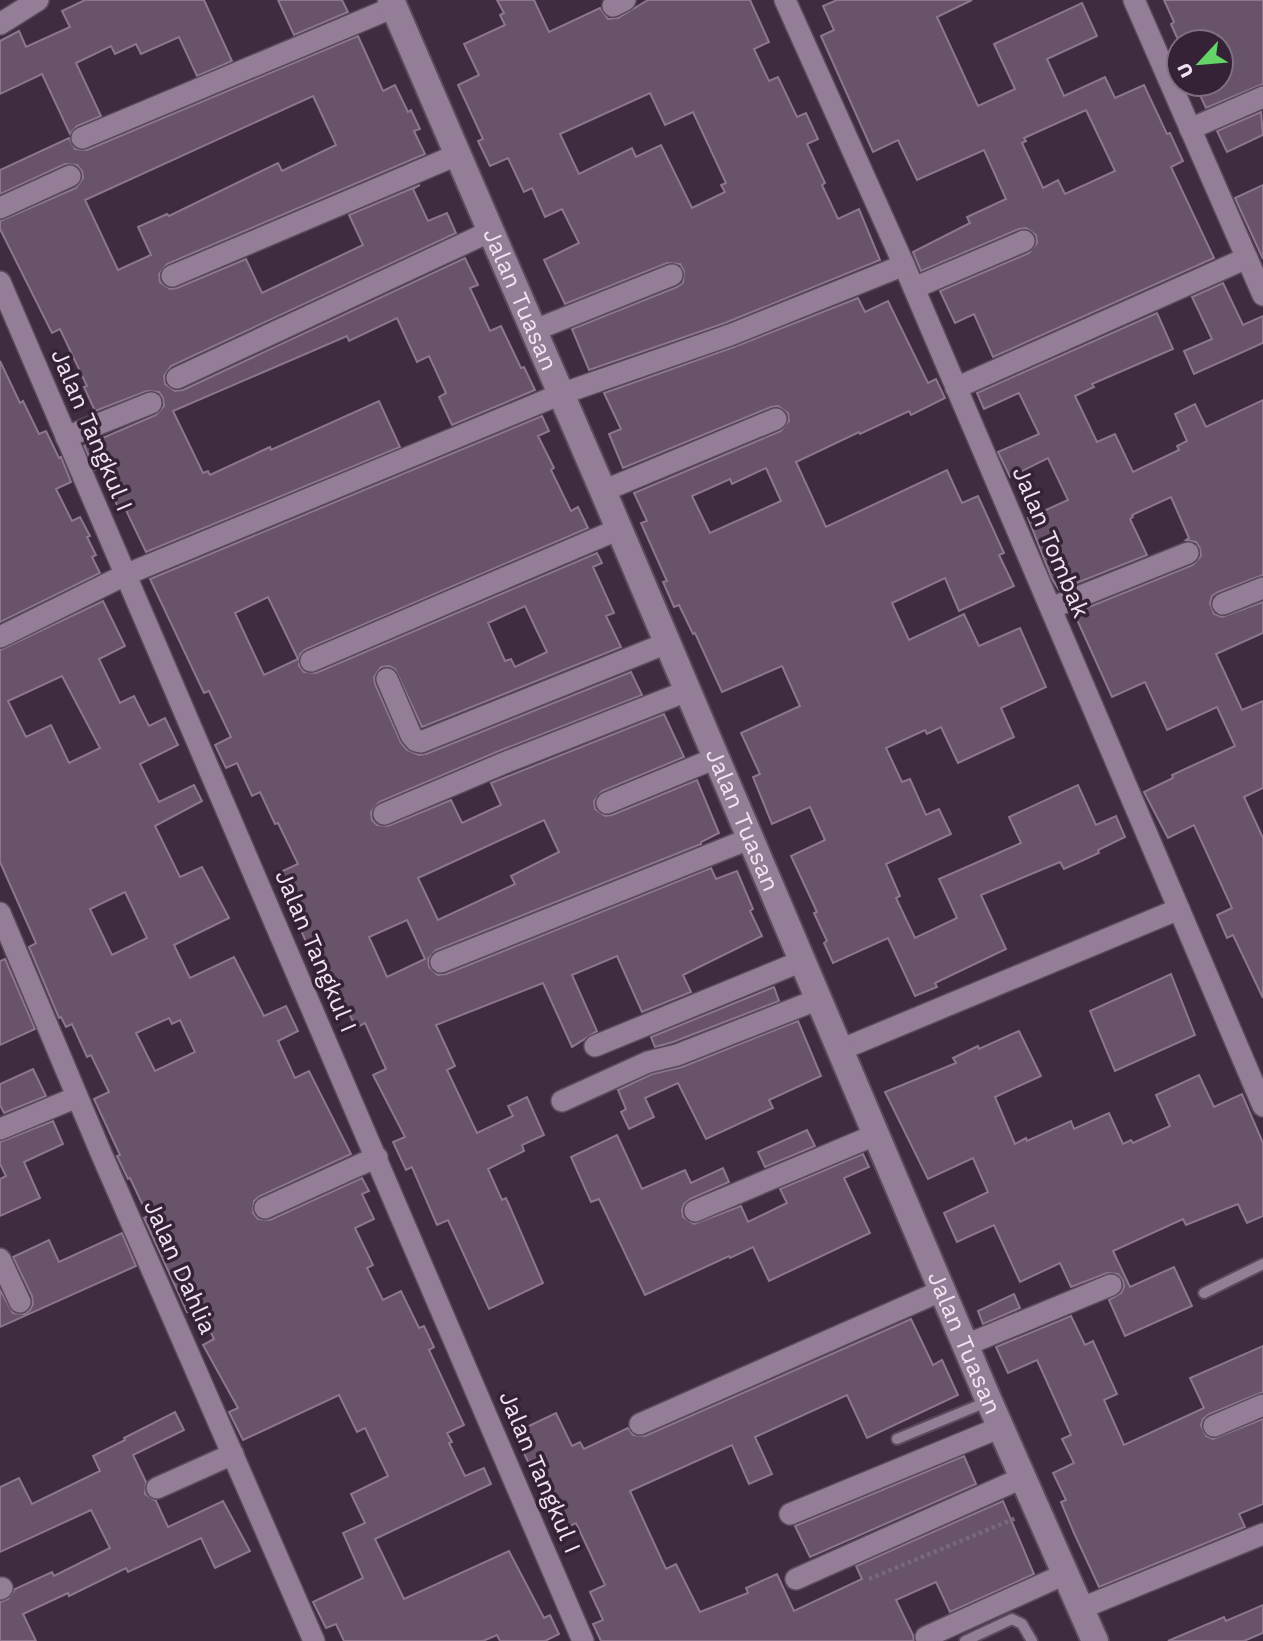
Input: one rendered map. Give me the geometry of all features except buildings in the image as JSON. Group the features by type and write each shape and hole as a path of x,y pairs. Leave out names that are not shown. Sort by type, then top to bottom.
{"street":[{"path":"0,24 38,0"},
{"name":"Jalan Tombak","path":"785,0 914,288 1263,1106"},
{"path":"1134,0 1190,129 1253,260 1263,295"},
{"path":"82,138 392,3"},
{"name":"Jalan Tuasan","path":"392,3 620,529 749,839 1022,1478 1096,1641"},
{"path":"1190,129 1263,97"},
{"path":"172,276 459,154"},
{"path":"0,208 70,176"},
{"path":"177,378 491,231"},
{"path":"914,288 1024,241"},
{"path":"957,388 1253,260"},
{"path":"0,636 125,575 561,394 742,330 904,265"},
{"path":"535,330 671,275"},
{"name":"Jalan Tangkul I","path":"0,282 583,1641"},
{"path":"66,438 151,403"},
{"path":"603,491 776,419"},
{"path":"310,661 620,529"},
{"path":"1051,608 1188,553"},
{"path":"1223,604 1263,588"},
{"path":"387,679 411,735 421,742 667,643"},
{"path":"384,814 504,762 687,691"},
{"path":"607,803 716,758"},
{"path":"440,962 749,839"},
{"path":"840,1050 1178,909"},
{"name":"Jalan Dahlia","path":"0,912 5,940 77,1097 314,1641"},
{"path":"595,1046 802,961"},
{"path":"562,1101 648,1062 677,1055 819,999"},
{"path":"0,1129 77,1097"},
{"path":"695,1211 875,1135"},
{"path":"265,1208 376,1157"},
{"path":"0,1259 20,1303"},
{"path":"966,1345 1111,1285"},
{"path":"640,1424 943,1290"},
{"path":"1214,1426 1263,1405"},
{"path":"790,1514 1001,1427"},
{"path":"157,1488 233,1454"},
{"path":"796,1579 1022,1478"},
{"path":"1082,1608 1263,1534"},
{"path":"926,1637 1065,1574"}],"lane":[{"path":"1204,1293 1263,1264"},
{"path":"897,1439 989,1401"},
{"path":"965,1641 1012,1619 1022,1623 1032,1641"}],"path":[{"path":"869,1579 1036,1509"}]}
